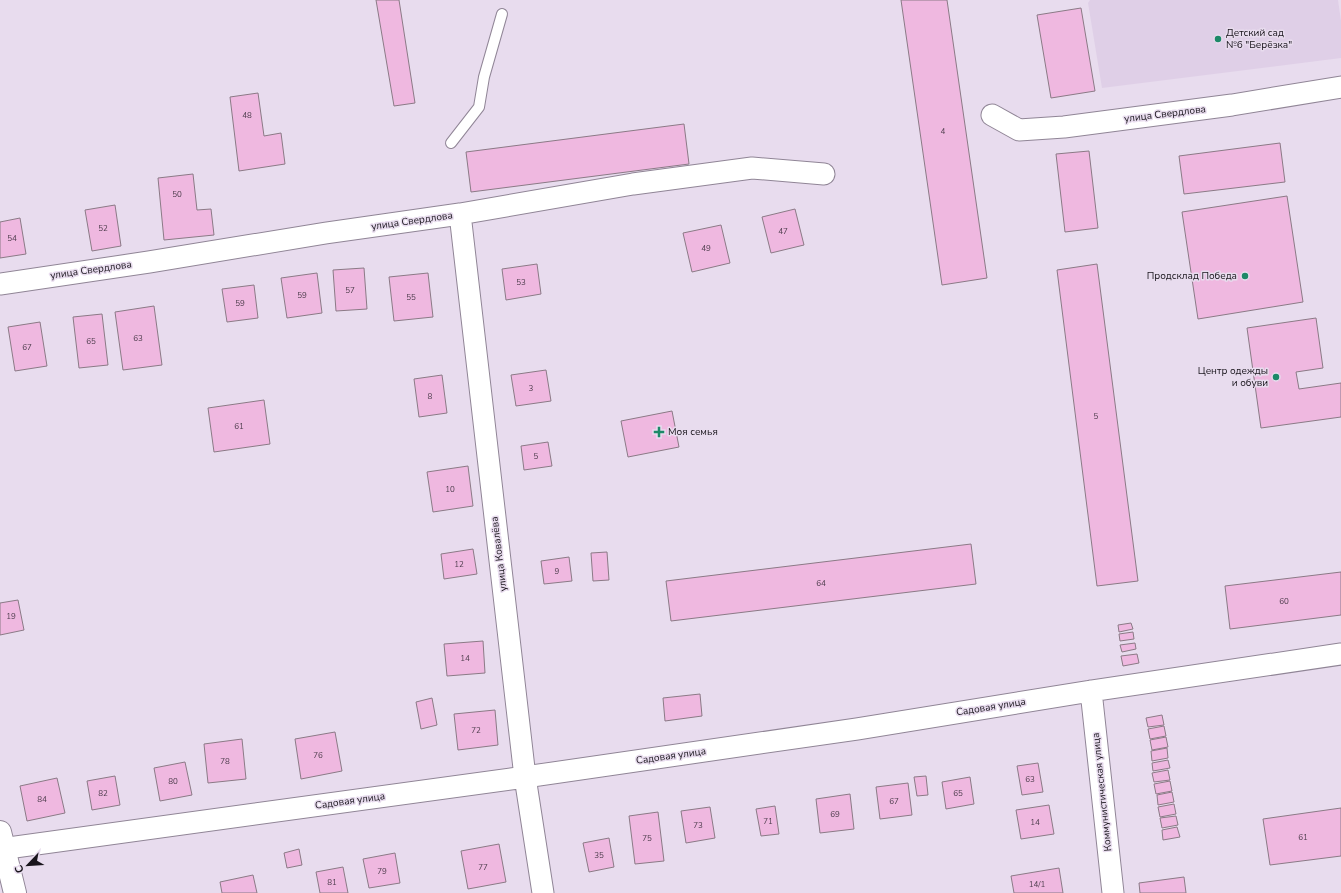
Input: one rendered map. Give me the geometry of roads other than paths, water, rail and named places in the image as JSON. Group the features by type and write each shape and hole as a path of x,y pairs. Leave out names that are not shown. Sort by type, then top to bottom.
{"street":[{"name":"улица Свердлова","path":"992,114 1019,130 1064,127 1232,105 1341,87"},
{"name":"улица Свердлова","path":"0,284 149,262 326,233 460,214 634,184 752,168 824,174"},
{"name":"улица Ковалёва","path":"460,214 525,777 543,893"},
{"name":"Садовая улица","path":"1,843 525,777 858,729 1091,691 1341,654"},
{"name":"Коммунистическая улица","path":"1091,691 1113,893"},
{"path":"1,843 15,893"}],"lane":[{"path":"451,143 479,107 484,77 502,14"}],"place":[{"name":"Детский сад №6 \"Берёзка\"","path":"1218,39"},
{"name":"Продсклад Победа","path":"1245,276"},
{"name":"Центр одежды и обуви","path":"1276,377"},
{"name":"Моя семья","path":"659,432"}]}
